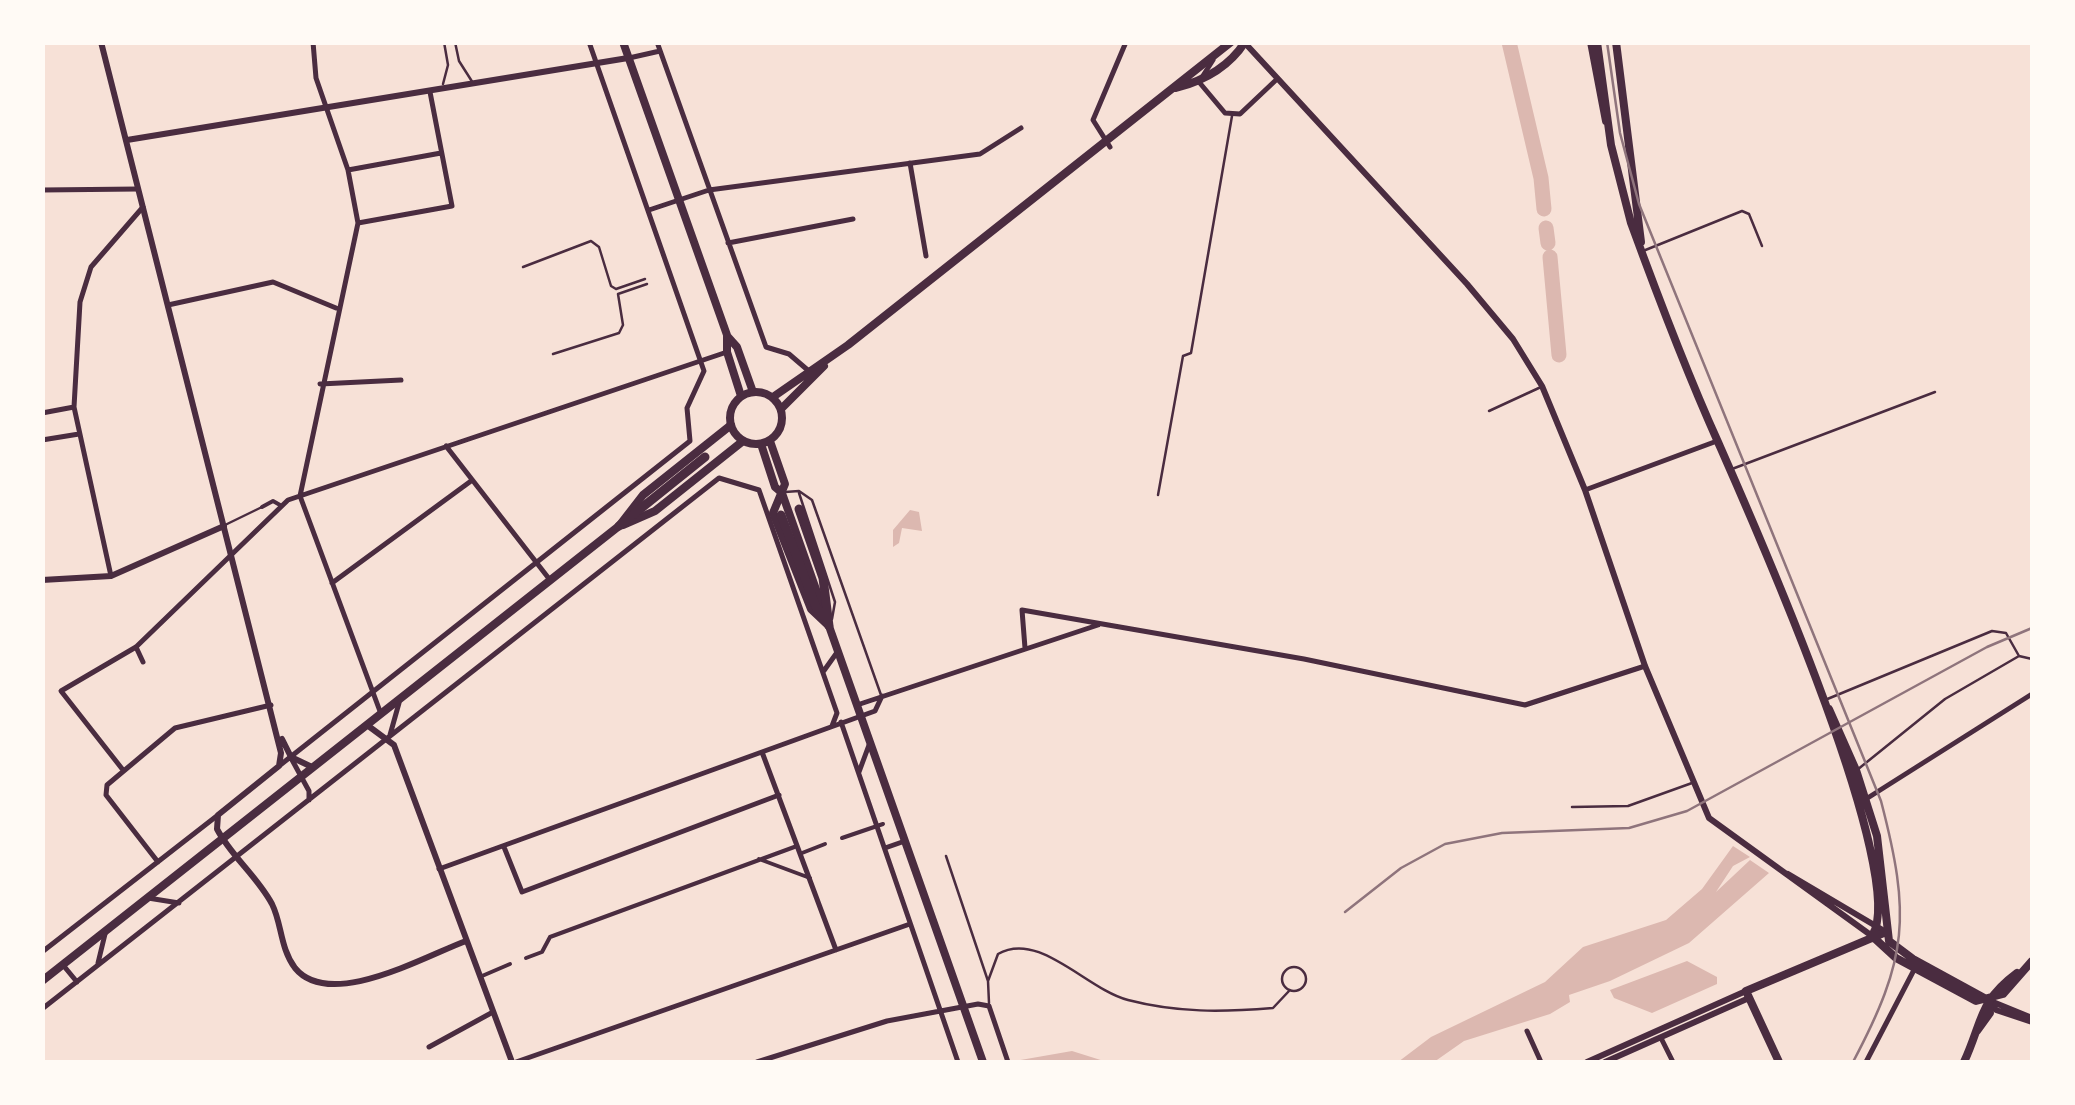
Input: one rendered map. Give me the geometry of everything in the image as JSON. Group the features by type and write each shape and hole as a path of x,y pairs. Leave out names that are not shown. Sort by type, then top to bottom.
{"highway":[{"path":"619,526 706,458"},
{"path":"799,508 824,578 829,626"},
{"path":"781,515 816,607 829,626"}],"main road":[{"path":"623,42 726,335 727,352 742,396"},
{"path":"1594,42 1602,113 1642,252 1862,801 1884,875 1882,929 1903,953 1988,1000"},
{"path":"1616,42 1642,252"},
{"path":"1172,90 1199,82 1236,56 1244,43"},
{"path":"772,397 827,362 1108,144 1227,45"},
{"path":"726,335 737,348 752,392"},
{"path":"781,409 827,362"},
{"path":"743,441 731,425 733,406 752,392 772,397 781,409 782,424 766,442"},
{"path":"42,982 619,526 643,495 731,425"},
{"path":"619,526 643,518 743,441 766,442"},
{"path":"766,442 775,487 782,492 983,1062"},
{"path":"782,492 773,513 810,609 829,626"},
{"path":"1824,700 1856,770 1862,801"},
{"path":"1778,1062 1747,995 1882,929"},
{"path":"1872,936 1915,968 1976,1000 1988,1000 2003,994 2032,961 1996,987 1988,1000 1980,1010 1977,1031 1964,1062"}],"street":[{"path":"101,42 277,730 280,766"},
{"path":"313,42 312,63 348,170 358,224 320,384 300,496 382,714"},
{"path":"42,952 690,441 688,408 704,371 589,42"},
{"path":"657,42 766,347 789,354 810,372"},
{"path":"1108,144 1093,120 1126,42"},
{"path":"1244,43 1471,288 1512,339 1542,386 1585,490 1645,666 1709,818 1872,936"},
{"path":"1227,45 1199,82 1225,113 1240,114 1276,80"},
{"path":"126,140 597,64 660,50"},
{"path":"358,224 452,206 441,153 435,91"},
{"path":"649,210 709,190 980,154 1021,128"},
{"path":"348,170 441,153"},
{"path":"910,163 926,256"},
{"path":"42,190 138,189"},
{"path":"112,576 74,407 84,284 101,252 143,207"},
{"path":"728,243 853,219"},
{"path":"168,305 273,282 338,309"},
{"path":"123,770 61,691 136,647 282,506 300,496 727,352"},
{"path":"320,384 401,380"},
{"path":"42,413 74,407"},
{"path":"42,440 80,434"},
{"path":"1585,490 1717,442"},
{"path":"446,446 550,580"},
{"path":"42,1009 719,478 760,490 837,712 832,726"},
{"path":"332,583 470,481"},
{"path":"670,498 680,510"},
{"path":"262,506 273,501 282,506"},
{"path":"42,580 112,576 224,526"},
{"path":"1025,648 1022,610 1304,659 1526,705 1645,666"},
{"path":"857,705 1101,624"},
{"path":"136,647 143,662"},
{"path":"823,672 838,650"},
{"path":"1862,801 2032,694"},
{"path":"439,870 875,711 882,696"},
{"path":"400,700 390,738 514,1062 910,924"},
{"path":"158,862 106,795 107,785 175,728 270,704"},
{"path":"841,722 880,825 958,1062"},
{"path":"367,725 390,738"},
{"path":"277,730 309,800"},
{"path":"859,772 870,742"},
{"path":"762,752 836,950"},
{"path":"291,757 312,768"},
{"path":"504,846 522,892 778,795"},
{"path":"218,814 217,830 222,839 273,906 293,965 320,984 360,982 466,941"},
{"path":"842,838 880,825"},
{"path":"885,848 905,841"},
{"path":"800,854 825,844"},
{"path":"526,958 542,952 550,937 798,846"},
{"path":"759,859 810,878"},
{"path":"1783,872 1882,929"},
{"path":"148,898 179,903"},
{"path":"97,966 106,930"},
{"path":"480,977 510,964"},
{"path":"63,965 77,982"},
{"path":"1866,1062 1915,968"},
{"path":"1605,1062 1747,995"},
{"path":"1587,1062 1747,995"},
{"path":"1988,1000 2032,1020"},
{"path":"757,1062 887,1020 989,1006 1009,1060"},
{"path":"429,1047 493,1012"},
{"path":"1526,1031 1541,1062"},
{"path":"1661,1038 1673,1062"}],"lane":[{"path":"435,91 448,64 444,42"},
{"path":"455,42 459,61 474,84"},
{"path":"1158,495 1183,356 1191,353 1232,115"},
{"path":"1642,252 1742,210 1749,214 1762,246"},
{"path":"523,267 591,241 599,247 610,286 616,289 646,282 618,294 623,325 619,333 553,354"},
{"path":"1489,411 1542,386"},
{"path":"1731,470 1935,392"},
{"path":"799,491 835,602 829,626"},
{"path":"782,492 799,491 812,500 882,696"},
{"path":"224,526 262,506"},
{"path":"1824,700 1992,631 2006,633 2019,656"},
{"path":"1856,770 1945,699 2019,656 2032,659"},
{"path":"1572,808 1628,806 1694,783"},
{"path":"946,856 988,981 989,1006"},
{"path":"988,981 998,954 1025,946 1038,949 1094,986 1154,1007 1202,1014 1273,1008 1289,991 1305,984 1304,972 1298,968 1290,967 1282,976 1289,991"}],"shaded area":[{"path":"910,510 919,512 922,531 902,528 899,543 893,547 893,530"},
{"path":"1733,846 1750,857 1733,866 1716,892 1750,860 1769,873 1689,943 1610,981 1569,995 1570,1002 1550,1014 1464,1041 1434,1062 1398,1062 1431,1037 1545,982 1583,947 1666,920 1702,889"},
{"path":"1687,961 1717,977 1717,984 1652,1013 1614,998 1610,990"},
{"path":"1072,1051 1107,1062 1009,1062"}],"waterway":[{"path":"1509,42 1541,178 1544,209"},
{"path":"1546,228 1548,243"},
{"path":"1550,257 1559,355"}],"tram line":[{"path":"1607,42 1620,133 1639,204 1881,801 1891,841 1900,907 1899,936 1885,994 1853,1062"}],"railway":[{"path":"1345,912 1401,868 1445,844 1502,833 1629,828 1687,811 1987,647 2032,628"}]}
